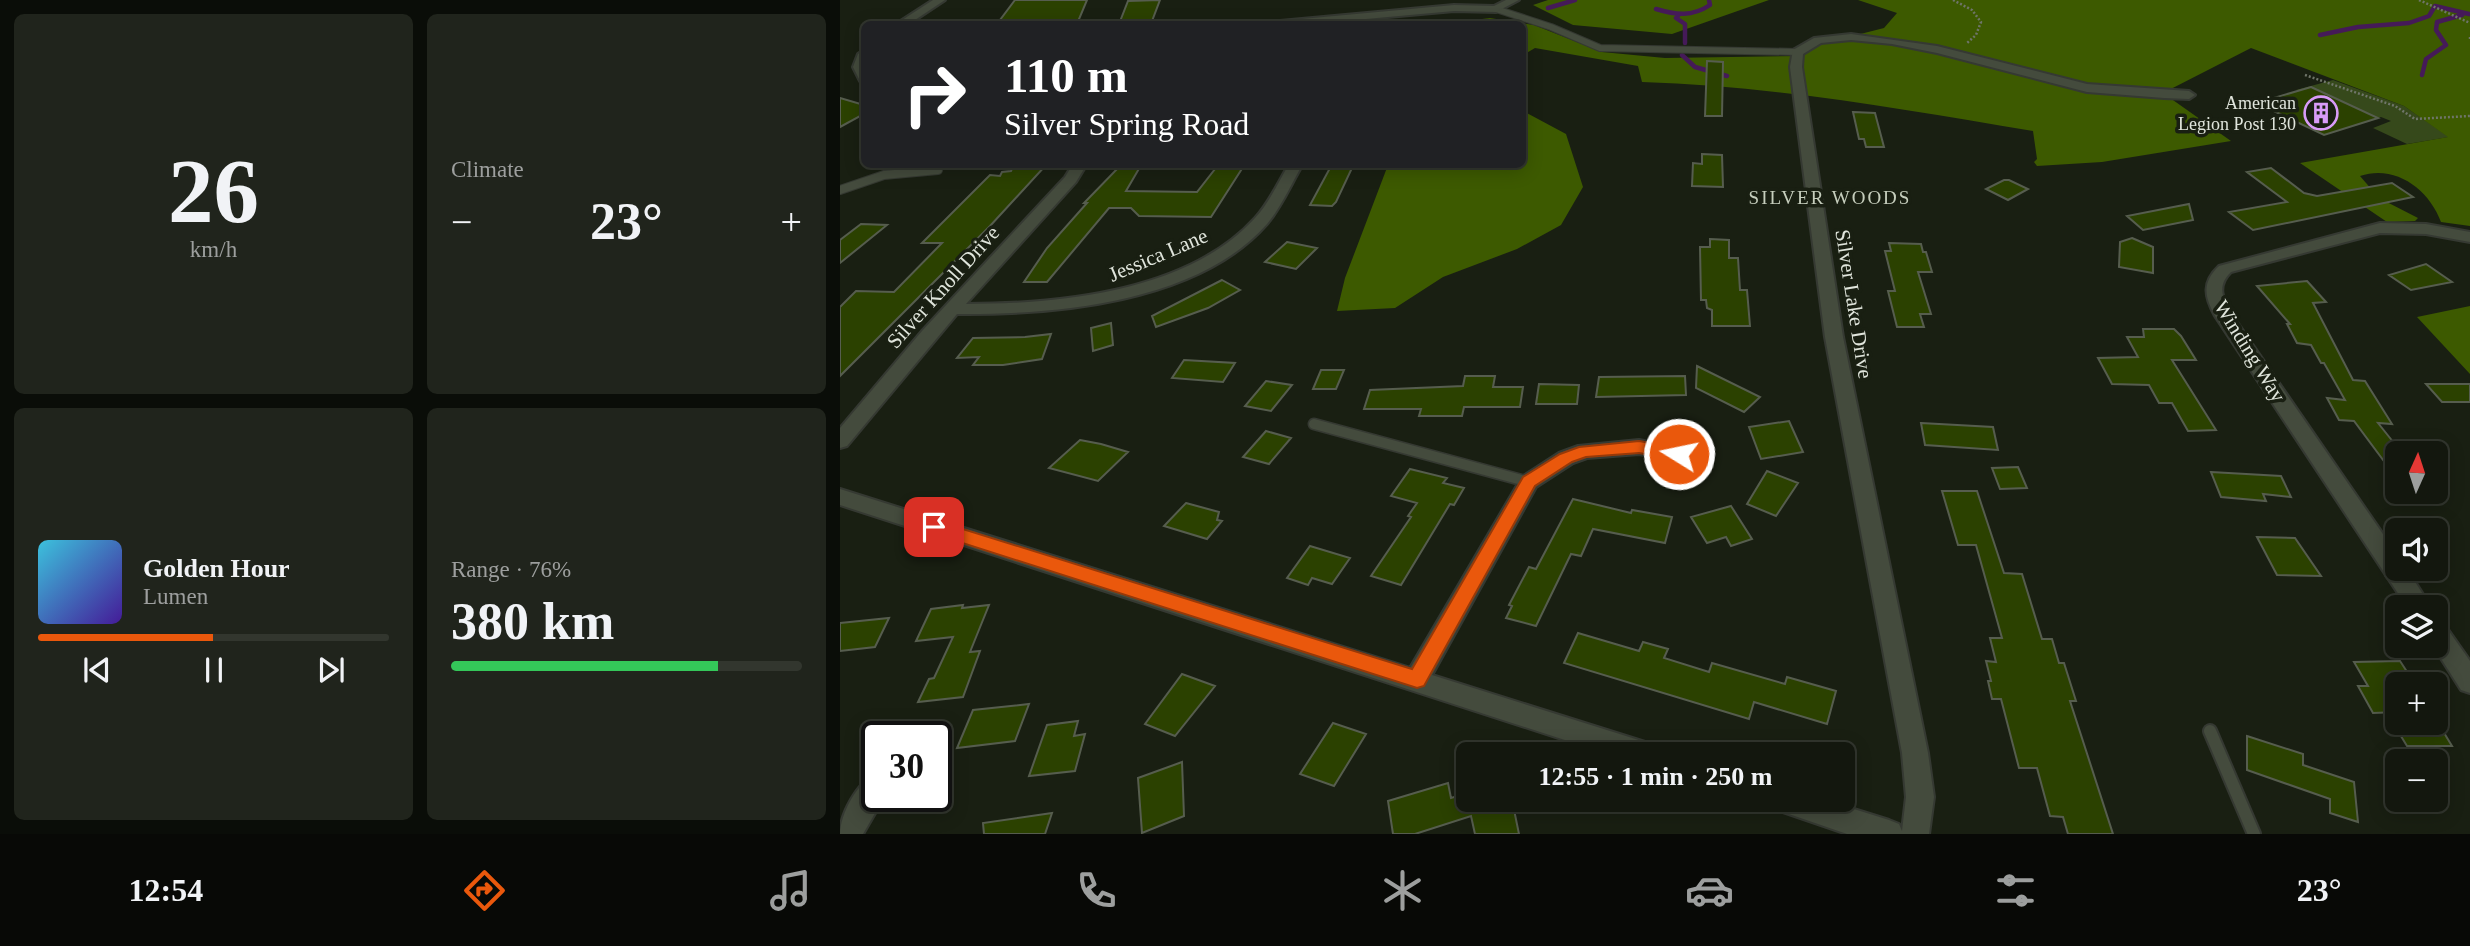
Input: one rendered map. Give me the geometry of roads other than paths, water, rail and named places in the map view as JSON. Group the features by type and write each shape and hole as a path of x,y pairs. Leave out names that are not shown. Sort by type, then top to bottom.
{"street":[{"path":"907,21 940,0"},
{"path":"1348,21 1466,7 1496,9 1514,0"},
{"path":"1797,52 1805,44 1817,40 1852,38 1906,43 1958,53 2085,88 2189,95"},
{"name":"Silver Lake Drive","path":"1797,52 1796,67 1834,337 1914,753 1920,797 1915,834"},
{"name":"Silver Knoll Drive","path":"840,441 953,309 1071,179 1078,168"},
{"name":"Jessica Lane","path":"953,309 1063,307 1113,298 1161,282 1207,261 1255,227 1267,213 1294,168"},
{"name":"Winding Way","path":"2412,595 2222,313 2212,288 2213,280 2225,269 2366,231 2412,227 2470,237"},
{"path":"1417,679 1529,482 1566,458 1585,451 1639,447 1679,454"},
{"path":"840,497 1609,742"},
{"path":"2448,649 2470,682"},
{"path":"848,834 861,812"},
{"path":"1821,812 1889,834"}],"lane":[{"path":"1496,9 1551,27 1600,48 1797,52"},
{"path":"840,190 884,175 938,170"},
{"path":"1314,424 1529,482"},
{"path":"2210,731 2254,834"}],"waterway":[{"path":"1548,8 1575,0"},
{"path":"1656,9 1677,14 1690,13 1710,5 1709,0"},
{"path":"2320,35 2358,27 2409,23 2429,16 2435,6 2469,14"},
{"path":"2422,75 2426,59 2446,45 2436,30 2437,22 2462,15"},
{"path":"1678,16 1676,18 1685,24 1685,43"},
{"path":"1682,55 1695,67 1727,76"}],"place":[{"name":"American Legion Post 130","path":"2321,113"}],"district":[{"name":"SILVER WOODS","path":"1830,197"}]}
